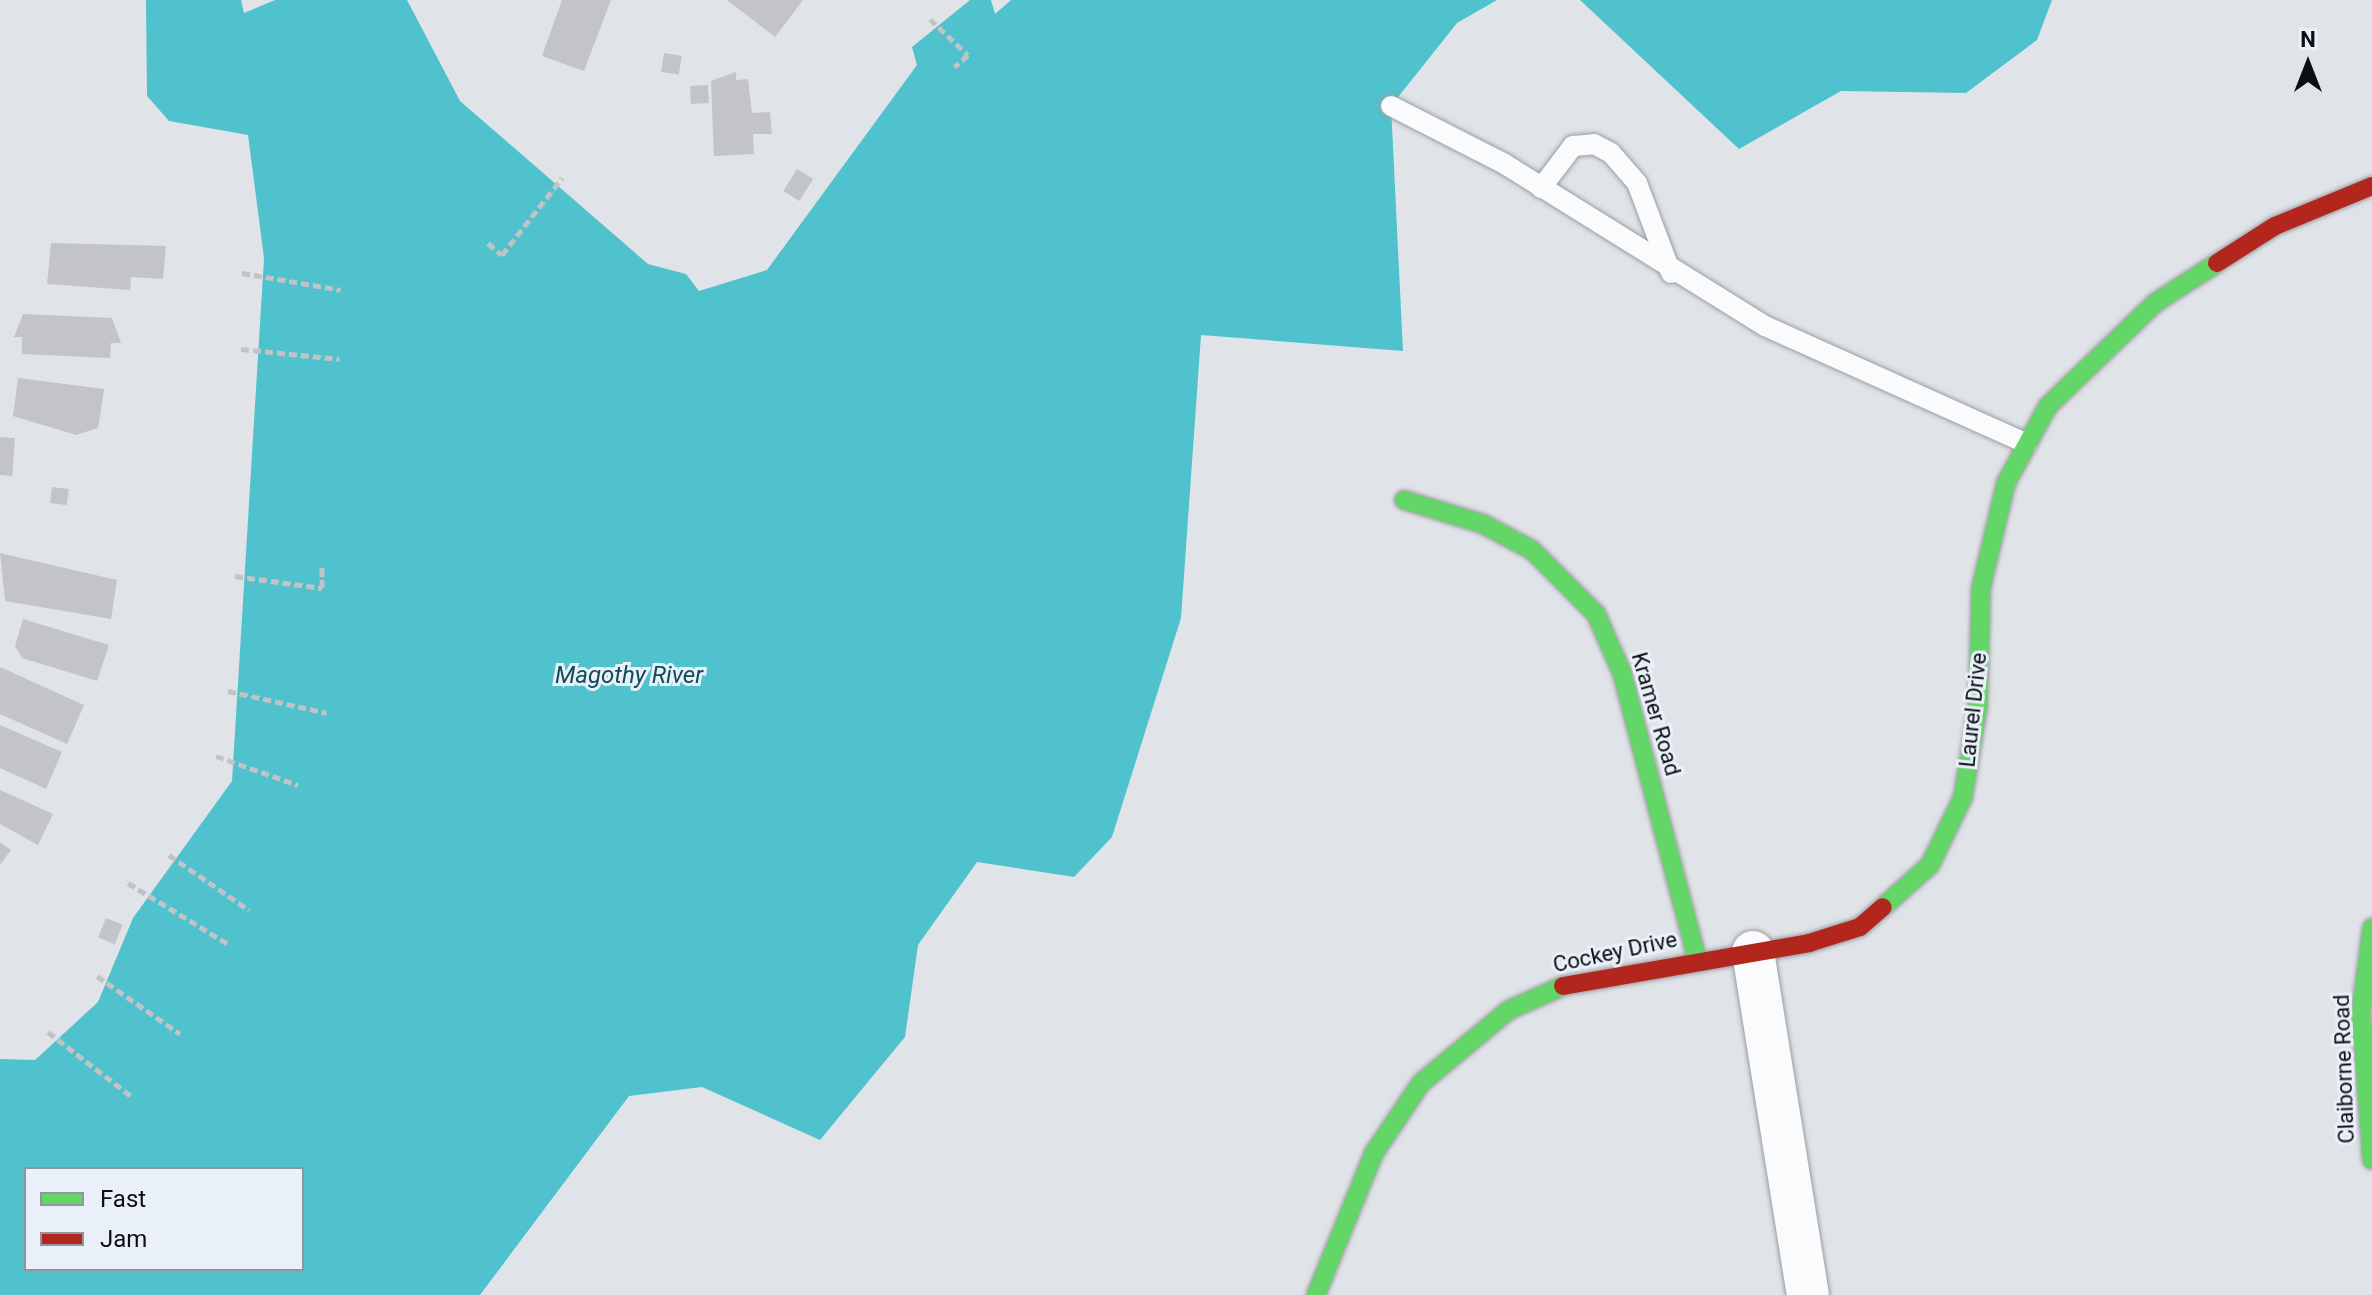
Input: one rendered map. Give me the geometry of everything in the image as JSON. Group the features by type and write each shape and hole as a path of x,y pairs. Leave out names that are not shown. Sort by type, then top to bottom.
{"street":[{"name":"Laurel Drive","path":"1753,952 1860,927 1930,865 1963,797 1978,705 1981,588 2006,483 2048,406 2155,303 2275,226 2372,186"},
{"name":"Kramer Road","path":"1404,500 1483,524 1532,550 1596,614 1622,673 1697,959"},
{"name":"Claiborne Road","path":"2372,928 2361,1011 2372,1160"},
{"name":"Cockey Drive","path":"1316,1295 1368,1164 1421,1083 1509,1010 1557,987 1697,959 1753,952"},
{"path":"1753,952 1808,1295"}],"lane":[{"path":"1391,106 1541,188 1671,273 1765,326 2027,444"},
{"path":"1541,188 1573,146 1594,144 1611,153 1637,183 1671,273"}],"path":[{"path":"930,19 968,55 954,67"},
{"path":"488,243 502,255 562,178"},
{"path":"242,273 341,290"},
{"path":"241,349 339,359"},
{"path":"235,576 322,588 322,565"},
{"path":"228,691 327,713"},
{"path":"216,756 298,785"},
{"path":"169,855 249,910"},
{"path":"128,883 230,945"},
{"path":"97,976 180,1034"},
{"path":"48,1032 132,1097"}],"water":[{"name":"Magothy River","path":"146,0 241,0 244,13 275,0 407,0 460,101 648,264 686,274 699,291 767,270 917,65 912,47 970,0 991,0 995,14 1011,0 1497,0 1457,23 1391,106 1403,351 1201,335 1181,618 1112,837 1074,877 977,862 918,945 905,1037 820,1140 702,1087 629,1096 480,1295 0,1295 0,1059 35,1060 98,1002 133,918 232,781 264,258 248,135 169,121 147,96"},
{"path":"1580,0 2052,0 2037,40 1966,93 1841,91 1739,149"}],"building":[{"path":"562,0 611,0 584,71 542,56"},
{"path":"727,0 803,0 775,37"},
{"path":"664,53 682,56 679,75 661,72"},
{"path":"736,72 736,80 748,79 752,113 770,112 772,134 753,134 754,154 714,156 711,81"},
{"path":"708,85 709,103 691,104 690,86"},
{"path":"797,169 813,179 799,201 783,191"},
{"path":"51,243 166,246 163,279 131,277 130,290 47,284"},
{"path":"23,314 112,318 121,343 111,343 110,358 22,354 22,337 14,337"},
{"path":"18,378 104,389 98,428 76,435 13,416"},
{"path":"0,437 15,438 12,476 0,475"},
{"path":"52,487 69,489 67,505 50,503"},
{"path":"0,553 117,580 111,619 5,601"},
{"path":"23,619 109,645 97,681 22,658 15,646"},
{"path":"0,667 84,705 67,744 0,714"},
{"path":"0,725 62,752 46,789 0,768"},
{"path":"0,790 53,814 38,845 0,824"},
{"path":"0,842 11,850 0,865"},
{"path":"106,918 123,925 115,944 98,937"}],"traffic: fast":[{"path":"1883,907 1930,865 1963,797 1978,705 1981,588 2006,483 2048,406 2155,303 2217,263"},
{"path":"1404,500 1483,524 1532,550 1596,614 1622,673 1697,959"},
{"path":"2372,928 2361,1011 2372,1160"},
{"path":"1316,1295 1374,1153 1421,1083 1509,1010 1563,986"}],"traffic: jam":[{"path":"2217,263 2275,226 2372,186"},
{"path":"1563,986 1809,943 1860,927 1883,907"}]}
